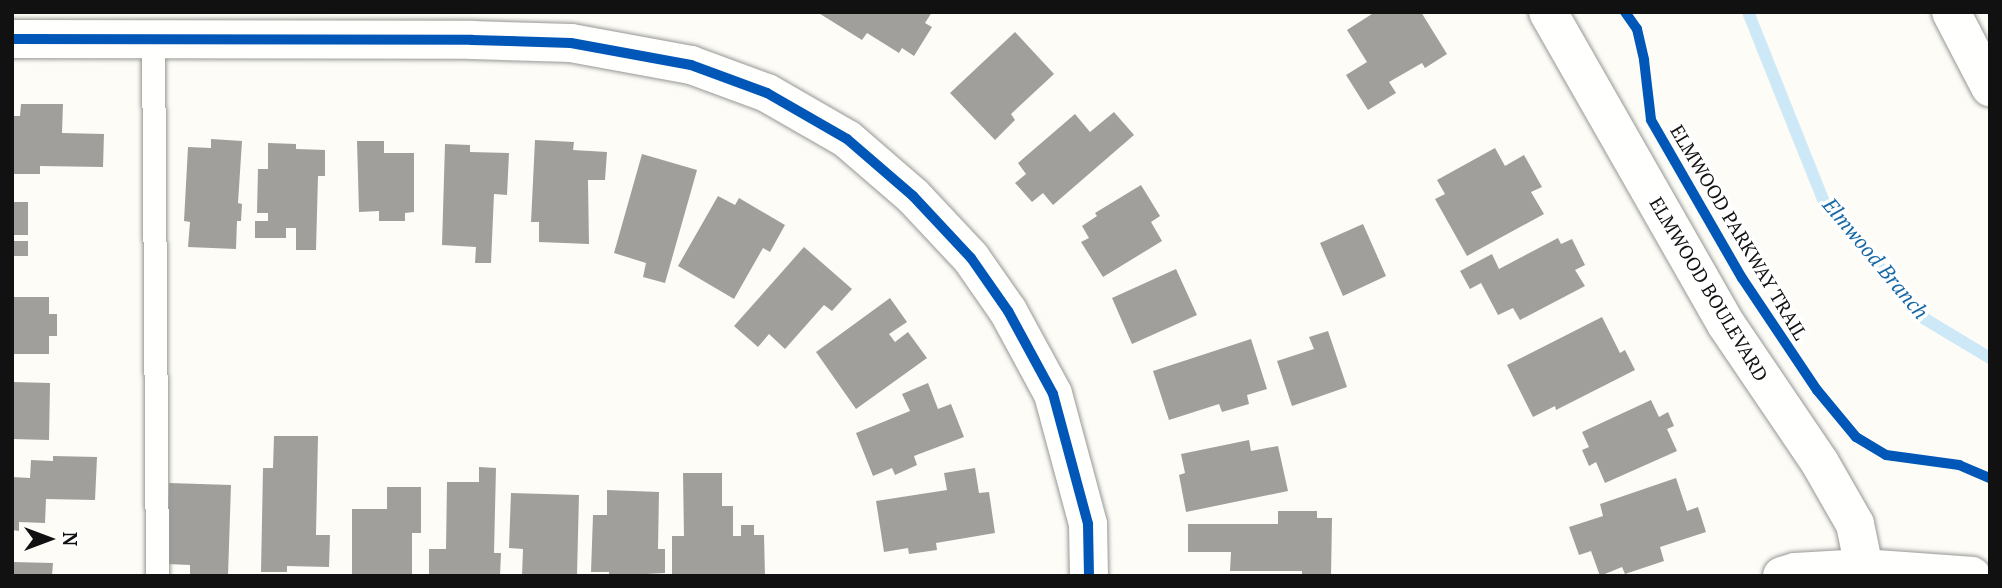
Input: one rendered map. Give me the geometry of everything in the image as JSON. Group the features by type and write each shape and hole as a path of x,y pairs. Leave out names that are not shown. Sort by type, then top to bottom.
{"street":[{"name":"ELMWOOD BOULEVARD","path":"1548,12 1726,324 1820,463 1855,524 1864,568"},
{"path":"1951,12 1990,88"},
{"path":"12,38 472,40 571,28 691,65 767,93 846,139 914,195 978,268 1008,311 1053,394 1088,524 1089,576"},
{"path":"1782,576 1795,572 1864,568 1977,572"}],"lane":[{"path":"153,39 157,576"}],"building":[{"path":"817,12 932,12 925,23 932,27 914,56 902,48 899,53 867,33 862,40"},
{"path":"1375,12 1421,12 1447,54 1425,68 1422,63 1389,82 1396,93 1368,110 1346,75 1367,62 1347,30"},
{"path":"1015,32 1054,74 1011,114 1015,120 995,140 950,93"},
{"path":"21,104 63,104 62,133 104,134 103,167 40,166 40,174 12,174 12,116 20,116"},
{"path":"1114,112 1134,135 1053,205 1043,193 1032,202 1015,183 1026,174 1018,163 1075,114 1090,132"},
{"path":"211,139 242,141 238,203 242,204 241,221 237,221 236,249 188,247 190,222 184,221 188,147 211,148"},
{"path":"535,140 574,142 573,150 607,152 605,180 588,180 589,244 539,242 539,222 531,222"},
{"path":"357,141 384,141 384,153 414,153 414,212 405,213 405,221 379,221 379,211 359,212"},
{"path":"268,143 296,144 296,149 325,150 325,176 318,176 316,250 296,250 296,228 286,228 286,238 255,238 255,221 268,221 268,213 257,213 258,169 268,169"},
{"path":"445,144 470,145 470,152 509,153 507,195 494,194 491,263 475,263 476,247 442,245"},
{"path":"1495,148 1505,166 1524,155 1542,187 1531,192 1544,214 1467,256 1435,199 1445,194 1437,180"},
{"path":"642,154 697,170 665,283 643,277 646,263 614,253"},
{"path":"1141,185 1160,216 1151,222 1162,241 1103,277 1081,242 1089,238 1082,226 1097,216 1095,213"},
{"path":"718,196 735,205 739,198 785,225 770,252 763,248 734,299 678,266"},
{"path":"12,202 28,202 28,235 12,235"},
{"path":"1363,224 1386,276 1343,296 1320,243"},
{"path":"1558,238 1561,244 1572,239 1585,265 1575,270 1585,286 1520,320 1513,308 1498,315 1481,283 1470,289 1460,271 1492,254 1499,269"},
{"path":"12,241 28,241 28,256 12,256"},
{"path":"804,247 852,289 832,311 824,305 785,349 769,334 758,347 734,326"},
{"path":"1176,269 1197,315 1132,344 1112,298"},
{"path":"12,297 49,297 49,314 57,314 57,336 49,336 49,354 12,354"},
{"path":"890,298 907,322 889,334 895,342 908,332 927,358 856,409 816,352"},
{"path":"1602,317 1620,353 1625,350 1635,370 1556,410 1555,406 1533,417 1507,365"},
{"path":"1328,331 1347,387 1292,406 1277,361 1314,349 1309,337"},
{"path":"1251,339 1267,389 1247,395 1249,404 1222,412 1219,404 1169,420 1153,371"},
{"path":"12,382 50,383 49,440 12,439"},
{"path":"928,383 938,409 951,404 964,437 914,456 917,465 895,475 892,468 873,476 856,433 910,411 902,394"},
{"path":"1651,400 1659,417 1668,412 1674,426 1667,429 1677,451 1605,483 1596,462 1589,466 1582,450 1589,447 1582,432"},
{"path":"274,436 318,436 316,535 330,535 329,567 287,566 287,572 261,572 263,468 273,468"},
{"path":"1249,440 1251,451 1278,446 1288,491 1186,512 1179,475 1185,473 1181,454"},
{"path":"53,456 97,457 95,500 46,499 45,523 19,522 19,531 12,530 12,477 30,478 31,460 53,461"},
{"path":"479,467 496,468 494,553 501,553 500,576 429,576 429,549 446,549 447,482 479,482"},
{"path":"975,468 979,493 989,492 995,533 936,543 937,550 909,554 908,548 884,552 876,501 947,490 944,473"},
{"path":"683,473 722,473 722,506 733,506 733,536 741,536 741,525 754,525 754,535 764,535 765,576 672,576 672,536 684,536"},
{"path":"1676,478 1687,511 1698,507 1706,532 1660,547 1664,561 1625,574 1622,567 1600,576 1591,551 1579,555 1569,527 1603,516 1600,504"},
{"path":"169,483 231,485 228,576 190,576 190,565 167,564"},
{"path":"387,487 421,487 421,533 412,533 412,575 352,575 352,509 387,509"},
{"path":"607,490 659,492 658,549 665,549 665,573 609,576 609,572 591,572 593,515 607,515"},
{"path":"511,493 579,495 577,576 522,576 523,549 509,548"},
{"path":"1278,511 1317,511 1317,518 1332,518 1331,576 1302,576 1302,571 1230,571 1231,552 1188,552 1188,524 1278,524"},
{"path":"12,562 53,563 52,576 12,576"}],"waterway":[{"name":"Elmwood Branch","path":"1748,12 1825,205 1925,319 1990,358"}],"cycle path":[{"name":"ELMWOOD PARKWAY TRAIL","path":"1625,12 1637,29 1644,60 1651,120 1742,278 1817,390 1856,437 1886,455 1959,465 1990,478"},
{"path":"12,39 472,40 571,43 691,65 767,93 847,139 913,196 971,258 1008,311 1053,394 1088,524 1089,576"}]}
